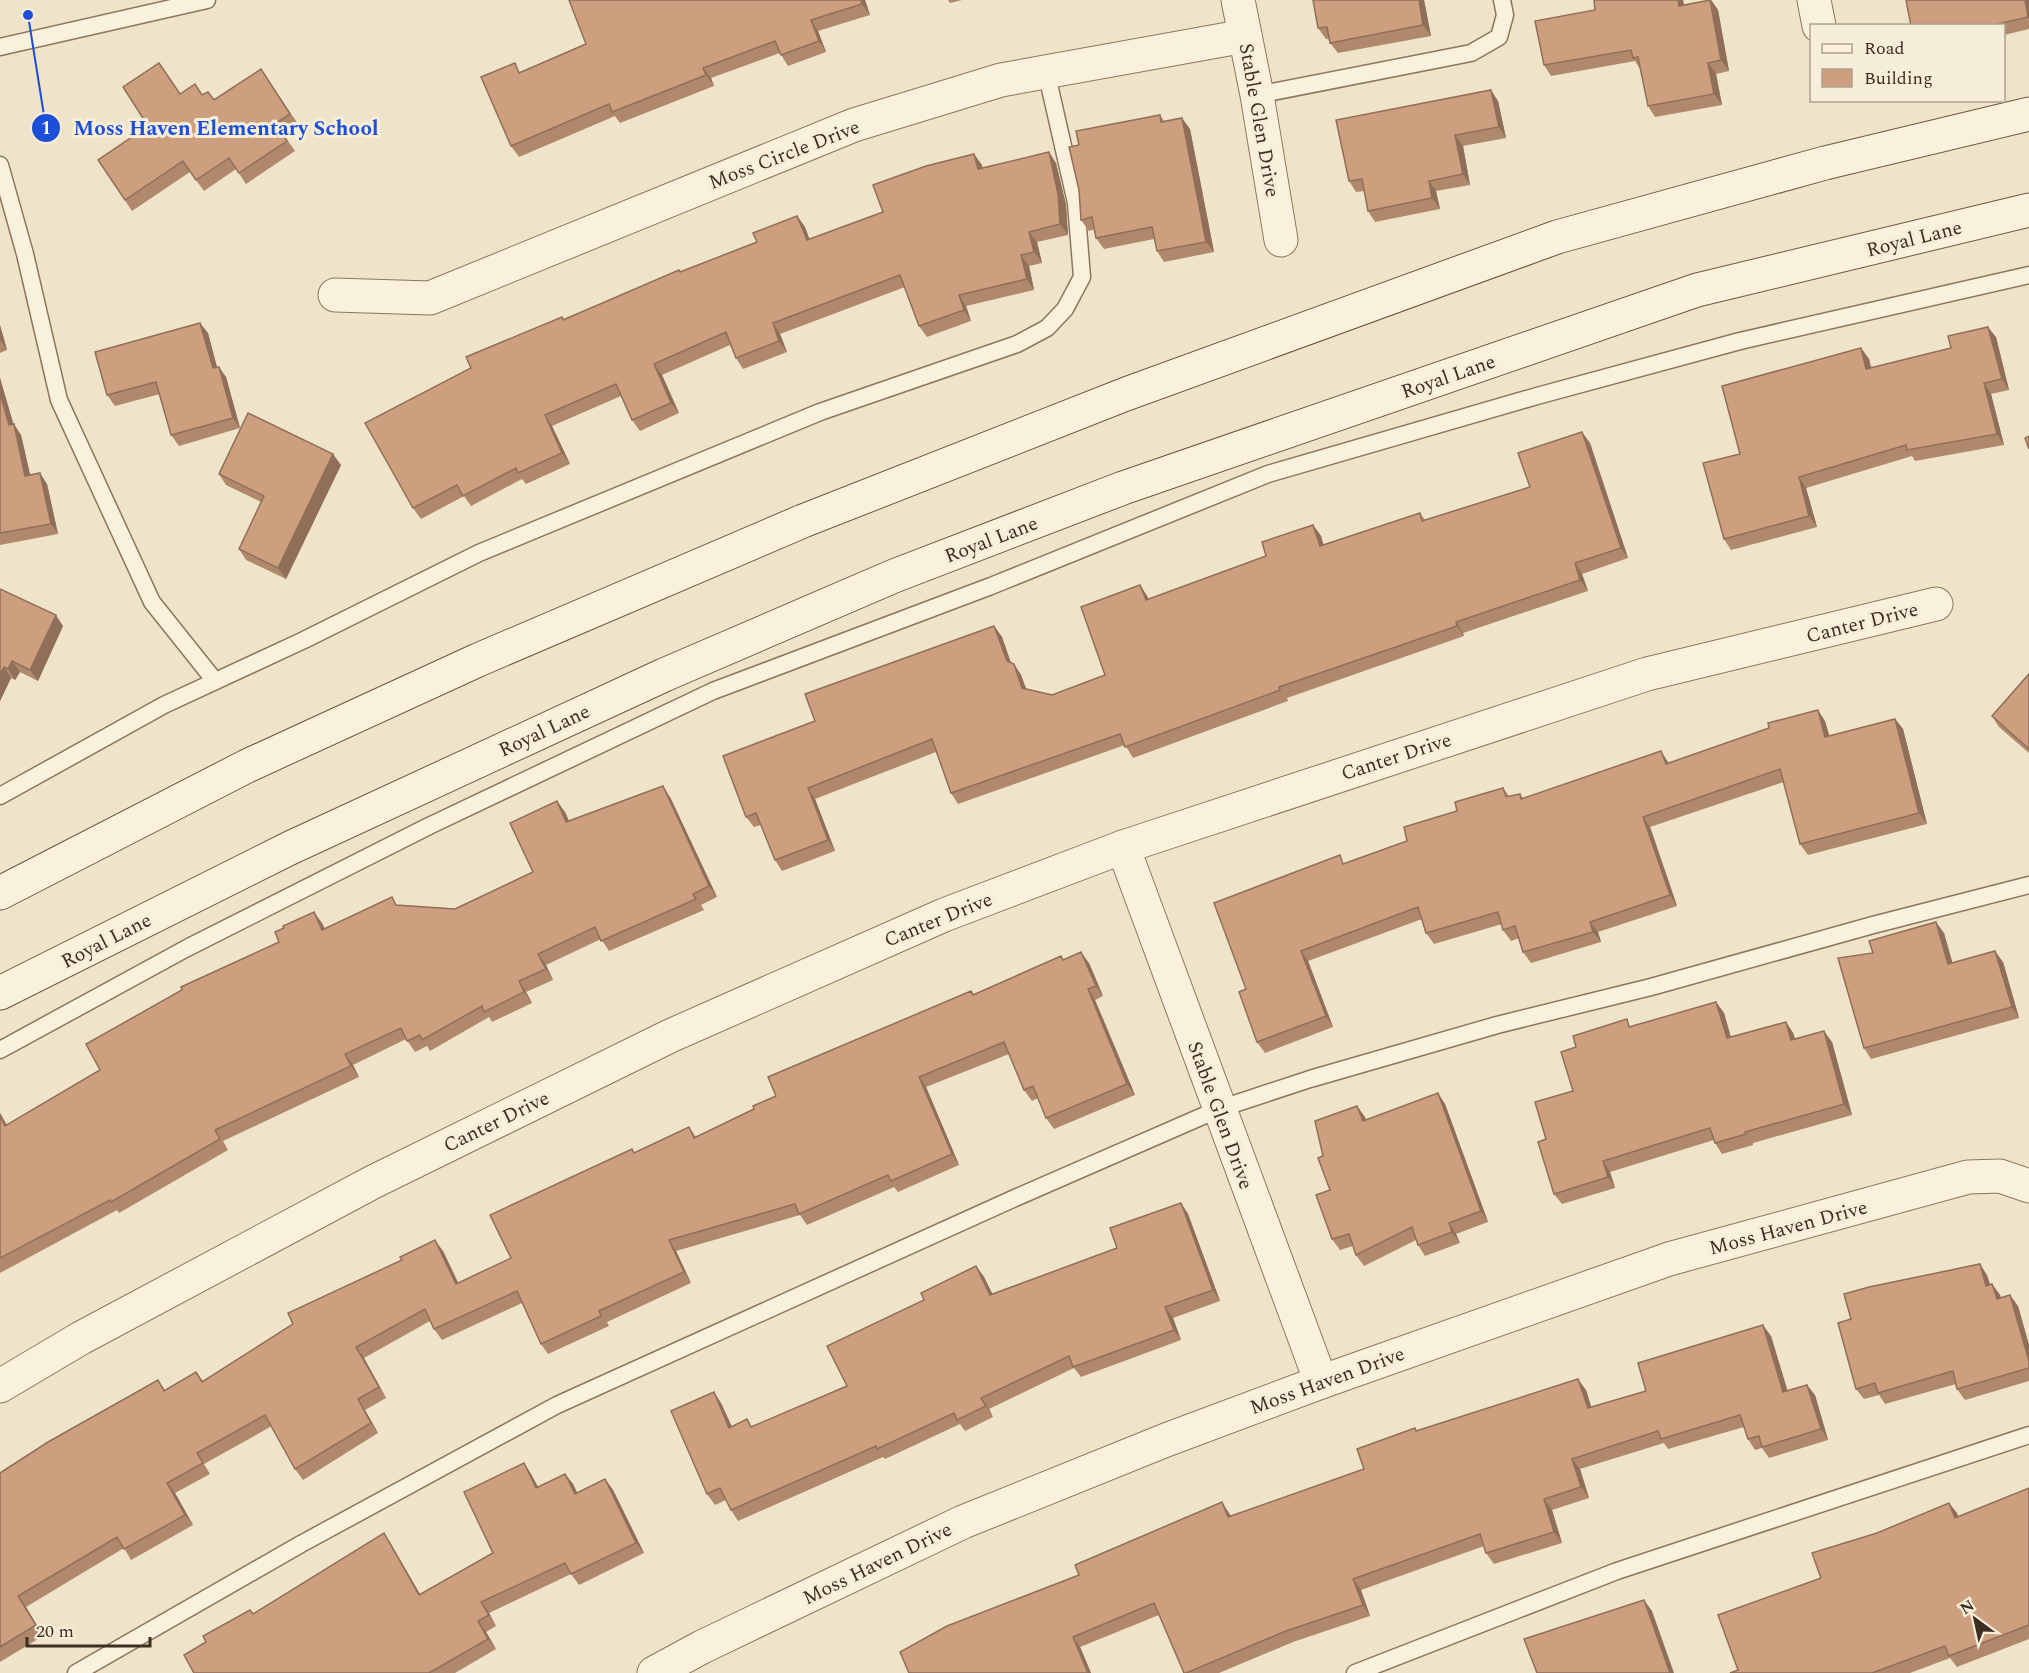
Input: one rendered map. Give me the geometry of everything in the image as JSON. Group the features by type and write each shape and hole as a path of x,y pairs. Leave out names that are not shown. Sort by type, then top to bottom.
{"street":[{"name":"Stable Glen Drive","path":"1238,0 1257,95 1281,240"},
{"path":"1814,0 1819,24"},
{"name":"Moss Circle Drive","path":"335,295 430,298 854,125 1001,80 1245,36"},
{"path":"0,893 247,766 478,660 803,520 1126,394 1557,237 1825,163 2029,114"},
{"name":"Royal Lane","path":"0,993 290,848 664,675 894,576 1123,488 1697,290 2029,210"},
{"name":"Canter Drive","path":"0,1386 81,1338 373,1182 660,1041 944,915 1123,847 1647,674 1936,604"},
{"name":"Stable Glen Drive","path":"1123,847 1321,1382"},
{"name":"Moss Haven Drive","path":"654,1673 702,1647 963,1522 1166,1440 1321,1382 1669,1259 1968,1177 2000,1176 2029,1186"}],"lane":[{"path":"0,46 207,0"},
{"path":"1257,95 1471,53 1499,37 1505,15 1502,0"},
{"path":"0,796 164,705 304,640 479,553 820,412 1017,344 1047,328 1065,309 1082,277 1076,203 1046,71"},
{"path":"0,165 25,254 59,400 152,602 215,681"},
{"path":"0,1050 187,948 429,826 713,691 992,586 1268,474 1526,399 1740,341 2029,275"},
{"path":"76,1673 301,1544 557,1405 1015,1198 1219,1109 1310,1079 1497,1025 1651,987 1873,925 2029,885"},
{"path":"1354,1673 1617,1571 2029,1435"}],"building":[{"path":"569,0 861,0 862,4 811,20 819,41 781,55 775,41 703,68 706,75 612,112 609,104 511,146 481,77 515,63 519,73 586,44"},
{"path":"1313,0 1419,0 1423,25 1330,43 1327,27 1318,28"},
{"path":"1594,0 1678,0 1679,6 1710,0 1721,60 1708,63 1714,94 1648,106 1638,57 1633,58 1631,50 1544,65 1535,21 1595,10"},
{"path":"1906,0 2025,0 2028,17 1998,24 1911,24"},
{"path":"159,63 180,94 195,84 202,95 208,92 214,100 261,69 290,114 276,123 287,141 239,173 229,158 196,180 183,161 125,200 98,160 148,126 123,87"},
{"path":"1491,90 1499,127 1455,135 1463,174 1429,181 1432,198 1368,211 1362,179 1349,181 1336,120"},
{"path":"1160,115 1161,122 1182,118 1206,242 1157,251 1152,227 1096,238 1092,217 1081,220 1079,190 1069,147 1079,145 1076,131"},
{"path":"1049,152 1058,194 1060,224 1029,232 1034,252 1021,255 1027,279 959,295 964,310 919,326 900,275 773,323 779,341 736,358 726,332 654,364 671,403 632,420 616,384 545,415 562,453 518,473 516,468 463,496 457,485 413,508 365,423 471,368 466,357 562,317 563,320 679,270 680,272 757,242 753,233 797,216 807,240 883,212 873,185 926,166 974,154 978,169"},
{"path":"200,323 213,368 219,367 233,418 171,435 156,382 107,395 95,352"},
{"path":"1988,327 2002,379 1984,383 1997,434 1907,450 1906,445 1799,477 1809,516 1724,539 1703,463 1740,454 1722,386 1861,348 1866,369 1951,348 1948,336"},
{"path":"0,393 9,425 14,424 25,476 40,473 51,524 0,533"},
{"path":"248,413 333,454 278,568 239,549 264,496 219,474"},
{"path":"1582,432 1621,548 1575,563 1580,580 1456,622 1457,626 1279,687 1280,690 1125,747 1120,734 951,793 932,739 808,788 828,840 775,860 756,813 746,817 723,756 815,721 805,694 994,626 1007,661 1014,664 1022,688 1052,695 1105,675 1081,607 1140,585 1146,600 1266,556 1262,542 1313,525 1320,546 1420,513 1422,521 1530,487 1518,453"},
{"path":"2029,436 2029,449 2025,438"},
{"path":"0,589 56,615 30,670 12,661 8,669 4,667 0,674"},
{"path":"2029,674 2029,749 1992,716"},
{"path":"1818,710 1825,737 1895,719 1919,813 1800,844 1780,769 1643,817 1670,895 1590,922 1593,932 1523,952 1515,926 1503,930 1498,912 1426,933 1418,907 1301,951 1326,1016 1257,1042 1239,992 1246,989 1214,903 1340,855 1343,864 1407,841 1404,827 1457,811 1455,802 1503,788 1506,797 1520,794 1521,799 1661,751 1666,764 1769,728 1768,723"},
{"path":"663,786 709,886 693,894 696,899 601,941 595,927 538,954 546,969 519,981 524,992 484,1012 482,1006 422,1040 420,1035 407,1041 401,1028 345,1054 351,1066 215,1130 220,1139 111,1202 110,1200 0,1258 0,1116 5,1126 100,1070 86,1044 182,990 181,987 279,942 275,932 314,912 322,930 392,897 396,905 455,909 533,872 510,823 557,801 566,822"},
{"path":"1936,922 1948,964 1995,951 2012,1007 1864,1048 1838,958 1873,953 1869,941"},
{"path":"1081,952 1096,986 1088,989 1127,1084 1046,1118 1033,1086 1024,1090 1004,1042 919,1077 952,1154 891,1181 888,1175 799,1214 795,1204 669,1240 684,1272 599,1311 601,1316 541,1344 517,1291 434,1329 425,1309 356,1347 379,1387 358,1399 371,1423 295,1469 265,1415 197,1453 203,1463 167,1483 185,1515 124,1549 117,1537 18,1596 36,1625 0,1647 0,1473 48,1442 158,1380 164,1391 196,1372 202,1382 293,1324 288,1313 402,1260 400,1257 435,1240 456,1284 511,1258 490,1215 632,1149 634,1153 689,1127 694,1138 754,1109 753,1106 776,1096 768,1077 971,991 973,995 1061,956 1063,960"},
{"path":"1716,1002 1727,1038 1786,1022 1791,1040 1824,1031 1844,1104 1745,1132 1746,1134 1715,1143 1710,1128 1603,1161 1608,1177 1554,1194 1538,1142 1546,1139 1535,1102 1573,1091 1561,1052 1576,1047 1573,1036 1627,1019 1629,1027"},
{"path":"1438,1093 1481,1211 1449,1223 1452,1232 1418,1245 1412,1227 1356,1255 1349,1234 1332,1239 1316,1195 1330,1190 1318,1158 1323,1156 1315,1121 1357,1106 1363,1121"},
{"path":"1181,1203 1213,1290 1165,1307 1174,1330 1073,1367 1069,1356 981,1398 986,1406 957,1420 954,1413 877,1449 876,1446 731,1510 720,1488 707,1494 671,1411 714,1392 729,1428 747,1419 751,1427 847,1386 827,1346 924,1300 921,1293 976,1266 990,1295 1117,1248 1110,1228"},
{"path":"1980,1264 1986,1286 1992,1284 1997,1299 2010,1295 2029,1368 1957,1389 1953,1371 1878,1393 1875,1383 1856,1389 1838,1323 1851,1319 1844,1294"},
{"path":"1763,1325 1783,1392 1807,1385 1821,1429 1762,1447 1759,1436 1748,1439 1740,1415 1661,1439 1658,1431 1572,1459 1581,1487 1544,1499 1554,1532 1486,1553 1480,1534 1353,1579 1363,1605 1286,1631 1186,1673 1184,1673 1154,1603 1073,1637 1088,1673 909,1673 900,1652 947,1626 1079,1575 1075,1565 1222,1502 1228,1517 1364,1469 1357,1449 1415,1428 1416,1431 1578,1379 1588,1408 1646,1391 1638,1363"},
{"path":"524,1463 536,1488 565,1474 575,1494 605,1479 636,1543 571,1574 565,1563 481,1602 489,1615 478,1621 488,1639 429,1673 194,1673 184,1655 206,1642 203,1636 250,1610 253,1614 384,1533 419,1595 493,1553 464,1492"},
{"path":"2029,1488 2029,1625 1949,1656 1945,1646 1872,1673 1730,1673 1738,1670 1718,1615 1821,1578 1812,1553 1877,1533 1949,1503 1955,1518"},
{"path":"1644,1600 1670,1673 1537,1673 1524,1639"}],"place":[{"name":"Moss Haven Elementary School","path":"28,15"}]}
